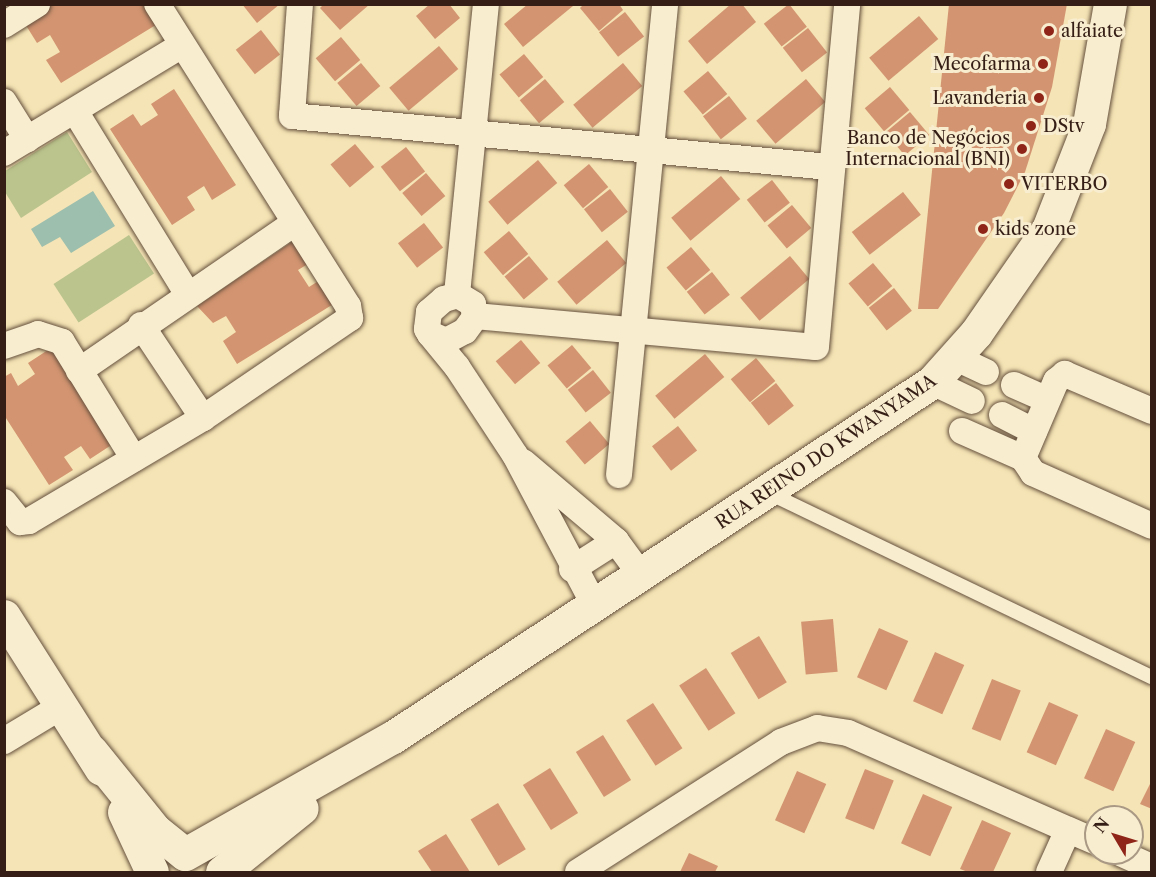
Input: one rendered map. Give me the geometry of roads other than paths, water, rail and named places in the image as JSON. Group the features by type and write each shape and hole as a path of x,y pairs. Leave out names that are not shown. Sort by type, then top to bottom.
{"street":[{"path":"4,25 37,4"},
{"path":"4,502 20,522 29,521 203,418 350,318 348,306 157,4"},
{"path":"300,4 292,116 471,136 830,167"},
{"path":"457,294 486,4"},
{"path":"619,475 654,151 665,4"},
{"path":"475,315 634,327 816,346 830,167 847,4"},
{"name":"RUA REINO DO KWANYAMA","path":"154,873 164,860 194,863 769,493 932,382 956,358 1048,229 1089,124 1110,4"},
{"path":"4,153 182,45"},
{"path":"4,102 27,139"},
{"path":"75,111 188,295"},
{"path":"78,371 141,325 294,223"},
{"path":"430,334 440,341 457,337 475,315 473,304 457,294"},
{"path":"457,294 429,312 430,334 457,367 515,455 572,569 594,606"},
{"path":"141,325 203,418"},
{"path":"4,346 26,336 50,335 62,342 134,459"},
{"path":"457,337 457,367"},
{"path":"956,358 986,372"},
{"path":"1023,458 1056,381 1070,374 1152,411"},
{"path":"932,382 972,401"},
{"path":"1014,385 1047,400"},
{"path":"1002,415 1034,431"},
{"path":"962,430 1023,458 1033,473 1152,526"},
{"path":"515,455 616,541 641,575"},
{"path":"572,569 616,541"},
{"path":"4,616 91,751 154,873"},
{"path":"4,741 62,706"},
{"path":"578,873 782,742 817,728 848,733 1084,837"},
{"name":"RUA REINO DO KWANYAMA","path":"222,873 393,737"},
{"path":"91,751 155,830 194,863"},
{"path":"1049,873 1068,830"}],"lane":[{"path":"769,493 1152,677"}],"place":[{"name":"alfaiate","path":"1049,31"},
{"name":"Mecofarma","path":"1043,64"},
{"name":"Lavanderia","path":"1039,98"},
{"name":"DStv","path":"1031,126"},
{"name":"Banco de Negócios Internacional (BNI)","path":"1022,149"},
{"name":"VITERBO","path":"1009,184"},
{"name":"kids zone","path":"983,229"}]}
